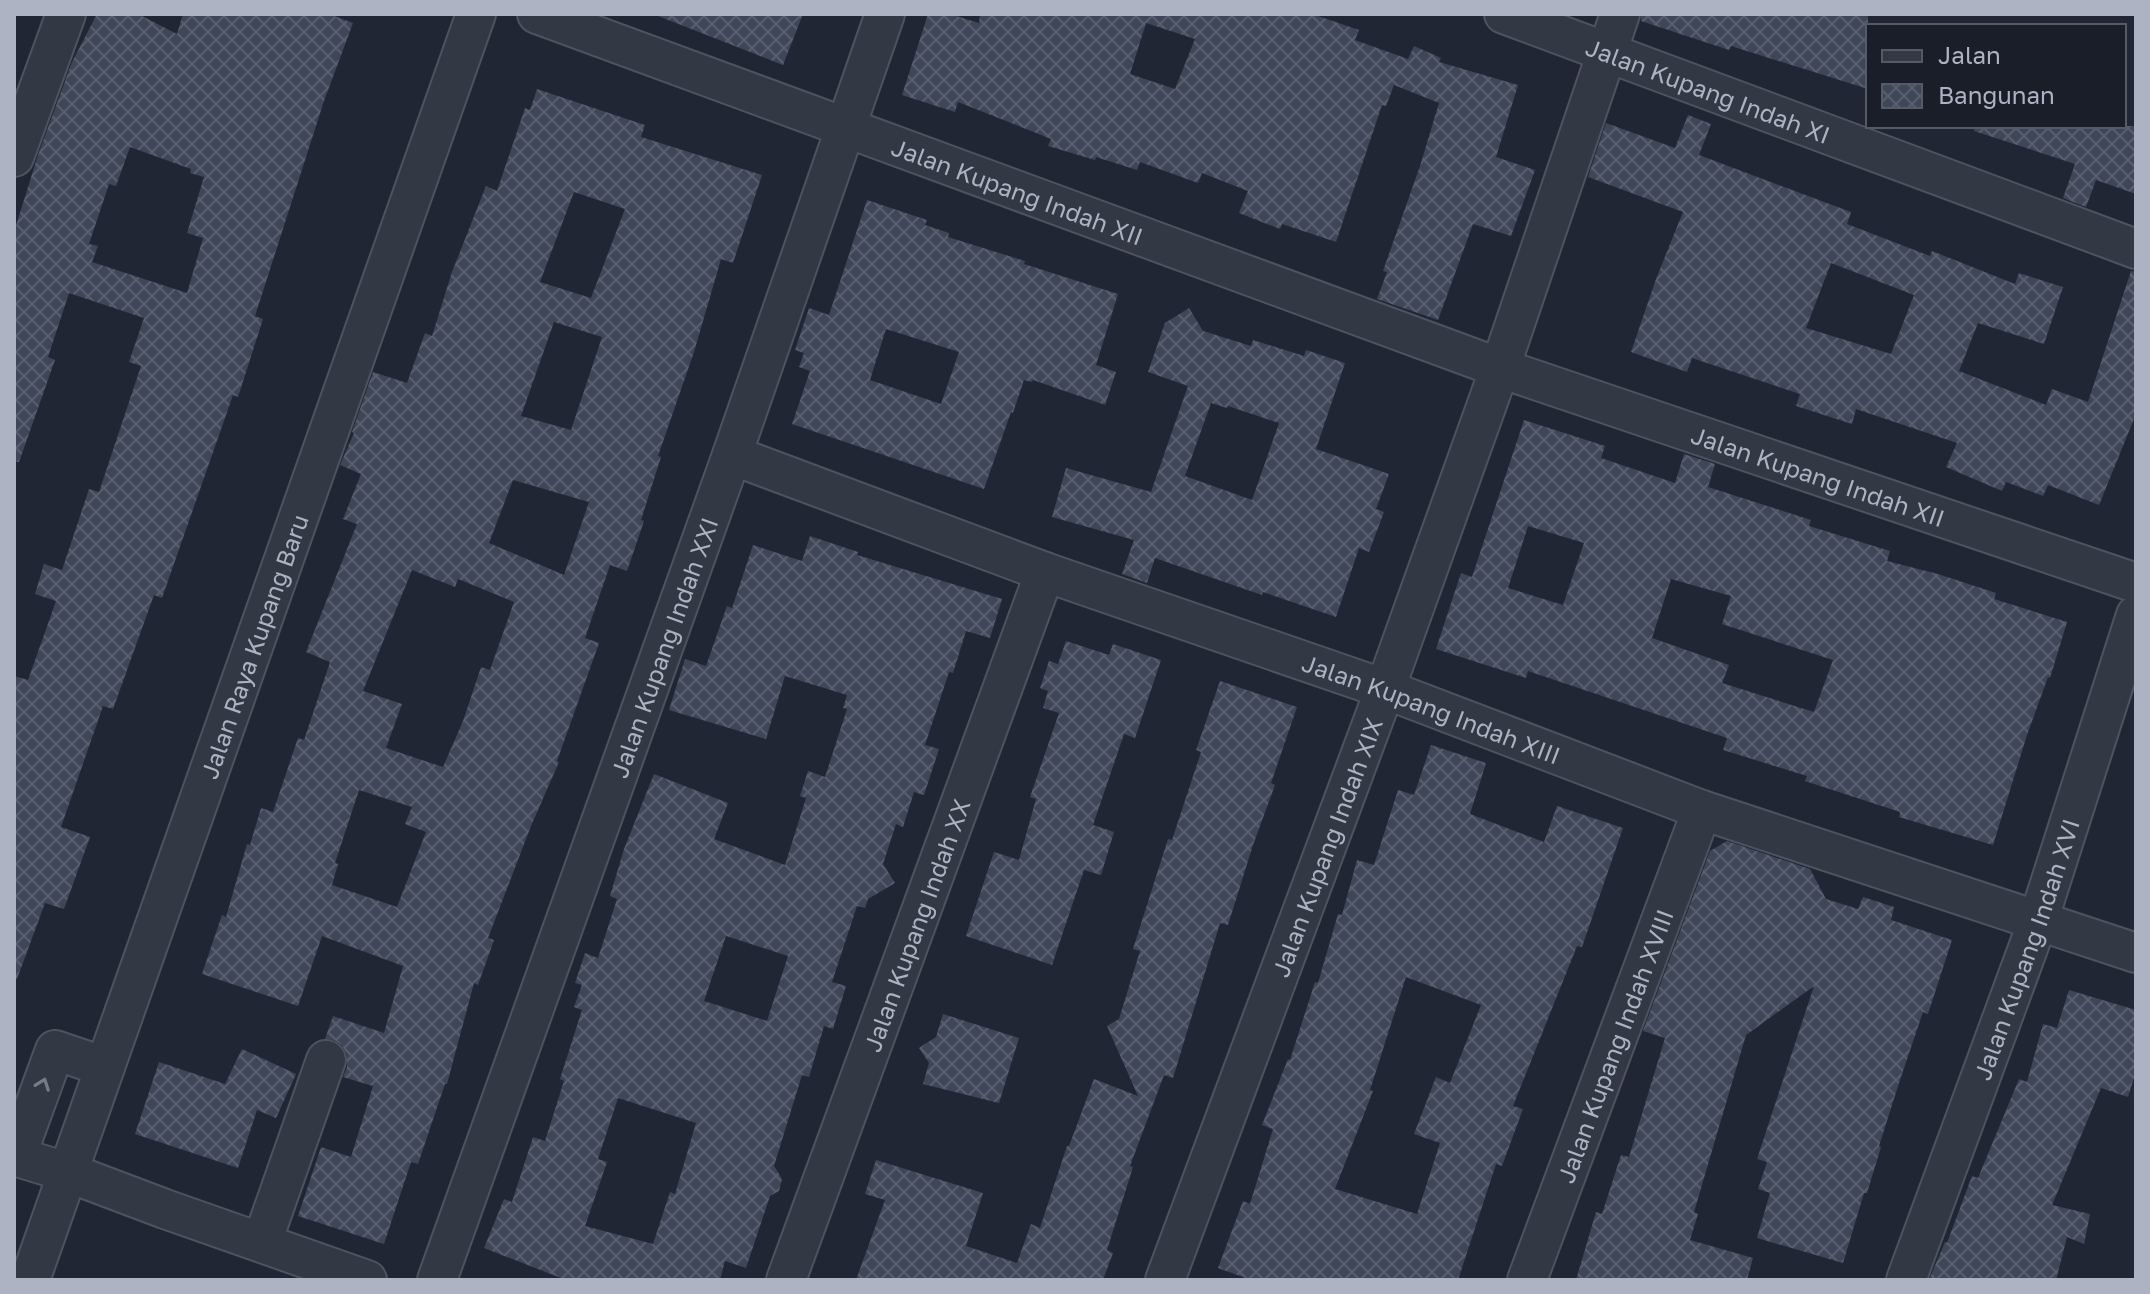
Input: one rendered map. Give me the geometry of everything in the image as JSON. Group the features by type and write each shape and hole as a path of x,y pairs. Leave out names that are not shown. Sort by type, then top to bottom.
{"street":[{"path":"14,157 26,84 66,14"},
{"name":"Jalan Raya Kupang Baru","path":"30,1280 476,14"},
{"name":"Jalan Kupang Indah XII","path":"537,14 1500,368 2136,583"},
{"name":"Jalan Kupang Indah XXI","path":"437,1280 732,455 885,14"},
{"name":"Jalan Kupang Indah XI","path":"1504,14 2136,249"},
{"path":"1500,368 1620,14"},
{"name":"Jalan Kupang Indah XIX","path":"1165,1280 1385,689 1500,368"},
{"name":"Jalan Kupang Indah XIII","path":"732,455 1045,572 1385,689 1702,810 2136,953"},
{"name":"Jalan Kupang Indah XX","path":"786,1280 1045,572"},
{"name":"Jalan Kupang Indah XVI","path":"1906,1280 2038,921 2136,615"},
{"name":"Jalan Kupang Indah XVIII","path":"1527,1280 1702,810"},
{"path":"105,1067 55,1050 15,1156 367,1280"},
{"path":"262,1242 326,1060"}],"building":[{"path":"97,14 138,14 177,34 183,14 329,14 353,23 324,101 255,316 263,319 238,397 233,395 162,598 154,595 113,709 103,706 61,827 90,837 64,909 45,903 17,979 14,979 14,676 28,680 56,601 35,594 44,564 62,570 89,489 99,492 141,366 129,362 144,318 69,293 48,357 55,360 19,462 14,462 14,232 72,62","holes":["130,147 191,169 190,173 204,177 187,233 203,238 187,293 92,262 98,246 89,244 109,184 116,186"]},
{"path":"658,14 803,14 783,65"},
{"path":"928,14 950,14 979,23 980,14 1312,14 1359,30 1355,40 1408,59 1414,46 1441,58 1439,62 1518,85 1496,157 1535,170 1511,236 1473,224 1438,320 1377,299 1387,272 1383,271 1439,103 1394,85 1386,106 1382,105 1336,242 1282,224 1280,229 1239,213 1248,191 1202,173 1198,183 1140,162 1137,170 1096,157 1095,160 1048,146 1051,139 958,102 955,112 902,95","holes":["1146,23 1195,39 1175,89 1130,74"]},
{"path":"1641,14 1868,14 1866,88 1731,46 1729,50 1641,21"},
{"path":"537,89 645,125 641,137 762,175 733,263 721,259 694,352 658,456 661,457 641,520 644,521 627,571 610,565 585,638 599,643 559,762 488,938 494,940 478,985 474,983 447,1084 418,1164 411,1162 384,1244 298,1216 321,1147 351,1157 373,1086 343,1077 347,1055 342,1045 325,1039 333,1016 384,1033 403,966 322,936 298,1006 202,974 222,915 226,917 261,808 273,812 298,738 304,740 330,662 306,652 357,524 343,519 361,474 340,465 354,433 373,372 407,383 425,333 432,336 452,272 486,186 497,191 525,108 530,110","holes":["574,192 625,209 591,298 540,282","554,322 602,337 571,430 521,416","513,480 589,502 564,575 489,543","412,570 455,587 458,579 514,602 490,670 481,667 443,767 386,748 402,704 363,691","359,790 412,807 405,824 426,832 397,907 332,885 338,864 335,863"]},
{"path":"1688,115 1711,124 1699,155 1851,212 1847,224 1930,256 1932,251 2015,284 2019,273 2063,287 2044,344 1978,323 1959,371 2046,405 2052,389 2088,402 2131,271 2136,272 2136,414 2099,505 2048,485 2043,496 2006,482 2002,491 1946,467 1957,443 1856,409 1852,424 1796,406 1800,394 1692,358 1687,372 1631,352 1683,212 1588,177 1606,123 1675,148","holes":["1831,263 1914,295 1891,354 1806,328"]},
{"path":"2136,126 2136,194 2096,180 2086,207 2063,198 2075,164 1974,131 1975,128"},
{"path":"867,200 927,220 925,225 949,233 948,237 1118,294 1096,365 1116,372 1105,405 1033,380 1024,380 984,489 792,424 810,371 799,367 804,353 795,350 809,308 829,315","holes":["886,329 959,352 941,404 870,380"]},
{"path":"1189,308 1203,331 1251,346 1253,340 1304,356 1306,350 1345,363 1316,449 1389,474 1376,509 1384,512 1369,552 1359,548 1336,617 1155,558 1147,583 1122,574 1134,540 1052,517 1066,468 1151,492 1188,386 1148,372 1165,323","holes":["1211,403 1279,423 1252,500 1185,476"]},
{"path":"1524,420 1605,446 1601,458 1675,483 1684,454 1715,464 1708,487 1811,520 1809,526 1890,551 1887,561 1996,593 1994,599 2067,622 1993,845 1899,817 1900,812 1805,781 1807,776 1723,750 1727,738 1528,671 1526,678 1436,649 1461,573 1472,577","holes":["1528,526 1584,543 1563,605 1508,588","1671,579 1731,596 1722,624 1833,660 1814,712 1722,683 1729,665 1652,638"]},
{"path":"810,536 858,552 857,555 1002,599 990,638 966,631 953,673 949,672 925,745 939,749 924,795 914,792 903,827 896,824 883,864 895,883 868,899 865,908 857,906 832,982 846,986 833,1029 824,1026 809,1077 802,1075 774,1166 782,1179 779,1191 770,1196 746,1268 725,1261 720,1280 566,1280 484,1248 504,1199 512,1202 533,1137 545,1141 564,1081 560,1079 582,1010 574,1007 582,985 575,983 585,953 598,958 617,899 610,896 624,849 654,774 728,803 714,839 785,865 806,798 800,796 808,771 825,777 847,709 843,708 847,695 785,676 766,739 669,710 685,659 706,666 727,606 732,608 753,545 802,561","holes":["726,936 788,956 767,1021 704,1001","618,1098 696,1123 675,1194 670,1192 653,1244 585,1226 607,1162 598,1159"]},
{"path":"1066,641 1109,655 1113,644 1161,660 1135,738 1124,734 1093,825 1114,832 1101,875 1084,870 1052,965 966,936 994,852 1019,860 1036,799 1030,797 1059,713 1043,708 1048,691 1040,688 1049,661 1058,664"},
{"path":"1220,681 1297,707 1271,783 1275,785 1228,925 1220,923 1173,1078 1164,1075 1130,1166 1133,1167 1107,1250 1113,1253 1103,1280 856,1280 885,1200 865,1194 876,1160 983,1193 966,1246 1017,1263 1031,1224 1040,1228 1067,1146 1094,1079 1138,1096 1107,1026 1119,1019 1140,951 1133,949 1168,839 1172,840 1201,752 1196,750"},
{"path":"1431,745 1486,763 1470,814 1544,842 1557,806 1623,828 1582,947 1577,946 1513,1106 1523,1109 1502,1166 1496,1164 1458,1280 1251,1280 1218,1268 1243,1201 1250,1204 1273,1129 1262,1125 1290,1060 1315,982 1318,983 1357,860 1374,865 1398,790 1414,795","holes":["1406,977 1481,1005 1450,1083 1436,1077 1414,1134 1440,1143 1417,1214 1335,1189 1373,1091 1370,1090"]},
{"path":"1727,841 1810,869 1826,899 1858,909 1863,897 1894,907 1891,920 1952,940 1928,1014 1923,1012 1899,1083 1843,1263 1757,1238 1770,1193 1758,1189 1767,1162 1757,1159 1814,986 1746,1035 1694,1212 1698,1214 1690,1240 1753,1258 1747,1280 1576,1280 1596,1212 1602,1214 1621,1155 1629,1157 1665,1038 1643,1031 1710,851"},
{"path":"2069,990 2136,1010 2136,1071 2128,1097 2101,1088 2052,1205 2090,1214 2084,1244 2067,1237 2056,1280 1929,1280 1947,1243 1972,1176 1978,1178 2019,1079 2027,1082 2043,1024 2057,1028"},
{"path":"943,1014 1019,1038 999,1103 923,1084 929,1063 919,1048 936,1037"},
{"path":"242,1049 296,1074 276,1118 257,1110 238,1168 135,1134 159,1062 225,1084"}]}
